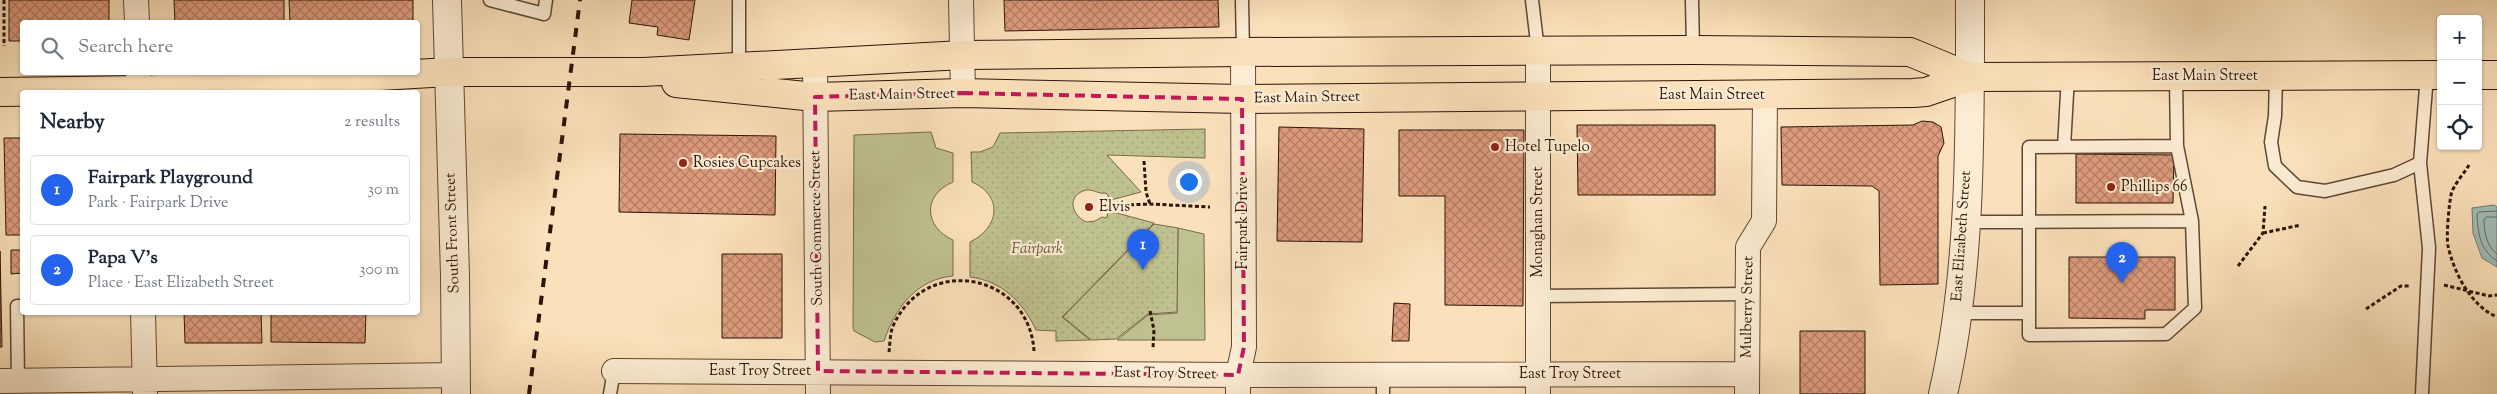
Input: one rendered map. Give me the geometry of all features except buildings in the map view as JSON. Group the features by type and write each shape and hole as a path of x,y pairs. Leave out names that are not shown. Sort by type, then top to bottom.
{"main road":[{"name":"East Main Street","path":"420,73 644,72 963,55 1693,50 1910,52 1970,77"},
{"name":"East Main Street","path":"644,72 679,84 815,97 963,93 1242,99 1920,93 1970,77 2434,75"},
{"name":"East Main Street","path":"39,90 377,75"},
{"path":"2482,75 2497,75"},
{"name":"East Main Street","path":"0,92 20,91"}],"street":[{"path":"136,0 137,20"},
{"name":"South Front Street","path":"447,0 456,385"},
{"path":"962,0 963,93"},
{"name":"East Elizabeth Street","path":"1943,394 1957,314 1965,222 1970,77 1970,0"},
{"name":"Monaghan Street","path":"1538,51 1538,384"},
{"name":"Fairpark Drive","path":"1238,384 1244,347 1243,52"},
{"name":"South Commerce Street","path":"815,62 818,383"},
{"name":"Mulberry Street","path":"1747,384 1748,247 1764,222 1765,94"},
{"path":"143,315 145,386"},
{"name":"East Troy Street","path":"614,370 818,383 1747,384"},
{"path":"9,380 145,386 456,385"}],"lane":[{"path":"494,1 544,14 546,0"},
{"path":"739,67 740,0"},
{"path":"1242,0 1243,52"},
{"path":"1532,0 1538,51"},
{"path":"1692,0 1693,50"},
{"path":"2422,394 2429,248 2420,163 2434,75"},
{"path":"2064,147 2068,76"},
{"path":"2176,76 2177,146 2192,221 2195,308 2166,334 2029,335 2029,147 2177,146"},
{"path":"2276,76 2275,116 2271,142 2275,166 2297,186 2325,192 2394,175 2420,163"},
{"path":"1965,222 2192,221"},
{"path":"1538,296 1748,294"},
{"path":"9,380 17,306 20,306"},
{"path":"1957,314 2029,314"},
{"path":"610,394 614,370"}],"path":[{"path":"4,0 4,46"},
{"path":"1144,161 1146,192 1150,204"},
{"path":"2469,165 2451,194 2447,244 2455,268 2466,289 2485,312 2497,317"},
{"path":"1104,206 1150,204 1210,207"},
{"path":"2238,266 2264,233 2265,206"},
{"path":"2264,233 2301,225"},
{"path":"889,353 892,327 902,311 925,288 943,282 962,280 981,283 1001,292 1018,306 1028,321 1033,336 1034,352"},
{"path":"1150,311 1154,330 1153,348"}],"highlighted area":[{"path":"963,93 1242,99 1244,347 1238,375 818,371 815,97"}],"green space":[{"name":"Fairpark","path":"1205,129 1205,158 1107,155 1141,192 1111,200 1106,193 1086,190 1074,198 1073,207 1075,212 1082,220 1087,222 1095,221 1102,217 1106,218 1109,211 1154,223 1062,317 1090,340 1056,341 1056,331 1036,330 1025,310 1002,288 981,279 970,277 970,242 987,229 992,221 994,212 993,203 989,195 972,182 971,152 980,152 993,147 1000,133"},
{"path":"931,132 936,148 953,153 953,182 936,195 931,211 936,227 953,240 953,276 940,278 918,289 901,307 884,341 875,342 854,331 853,327 854,135"},
{"path":"1154,224 1178,228 1177,312 1148,314 1116,339 1091,340 1063,317"},
{"path":"1178,228 1204,234 1205,340 1117,340 1148,315 1177,313"}],"water":[{"path":"2494,205 2497,207 2497,267 2482,258 2473,233 2472,208"}],"railway":[{"path":"529,394 580,0"}],"place":[{"name":"Hotel Tupelo","path":"1495,147"},
{"name":"Rosies Cupcakes","path":"683,163"},
{"name":"Phillips 66","path":"2111,187"},
{"name":"Elvis","path":"1089,207"},
{"name":"Fairpark Playground","path":"1143,270"},
{"name":"Papa V's","path":"2122,283"}]}
